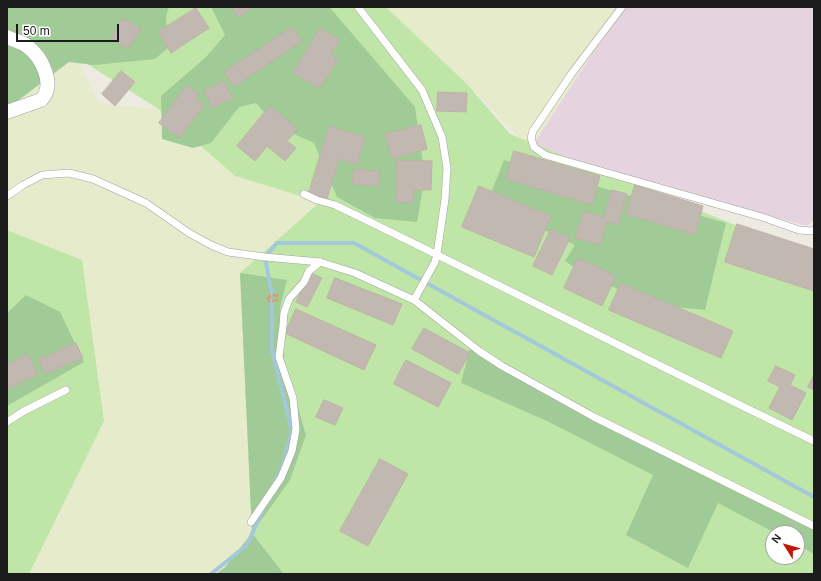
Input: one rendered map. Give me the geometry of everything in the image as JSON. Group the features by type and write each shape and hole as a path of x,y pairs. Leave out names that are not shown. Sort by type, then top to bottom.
{"street":[{"path":"7,37 26,45 34,52 42,63 48,81 45,96 41,100 7,112"}],"lane":[{"path":"358,7 422,90 442,137 447,168 445,199 437,254 435,262 414,300"},
{"path":"622,7 572,73 533,132 531,138 534,146 545,155 553,158 799,230 814,230"},
{"path":"7,196 23,185 42,175 69,172 93,179 146,203 189,233 228,252 320,262 355,273 414,300 479,351 502,366 594,417 814,526"},
{"path":"304,194 317,200 335,205 437,254 814,441"},
{"path":"251,522 281,478 292,451 296,429 293,398 279,357 284,313 289,299 304,282 309,271 320,262"},
{"path":"7,422 24,411 66,390"}],"shaded area":[{"path":"623,7 814,7 814,220 807,226 530,149"}],"green space":[{"path":"7,7 169,7 166,17 168,48 155,59 94,65 69,62 7,109"},
{"path":"90,7 386,7 467,84 510,134 812,256 814,255 814,574 284,574 252,533 240,273 320,202 235,176 160,110 76,57"},
{"path":"211,7 329,7 332,10 415,107 425,177 417,222 375,218 337,197 314,143 276,126 256,103 239,107 211,143 193,148 162,139 161,96 206,57 225,35"},
{"path":"386,7 623,7 530,149 467,84"},
{"path":"76,57 99,103 160,110 235,176 321,202 240,273 252,533 225,567 216,574 29,574 104,421 7,230 7,109"},
{"path":"504,160 726,223 705,310 656,305 585,275 565,261 575,245 487,203"},
{"path":"7,230 82,260 104,421 29,574 7,574"},
{"path":"240,273 287,280 280,308 284,359 306,435 290,480 252,533"},
{"path":"26,295 60,312 84,362 7,406 7,313"},
{"path":"470,348 814,529 814,554 805,549 805,525 765,525 765,528 718,503 688,568 626,535 653,475 551,423 461,383"},
{"path":"252,533 284,574 216,574 225,567"}],"building":[{"path":"232,7 254,7 238,17"},
{"path":"196,8 209,28 171,53 158,32"},
{"path":"123,18 141,29 128,49 111,38"},
{"path":"292,27 302,41 234,87 224,72"},
{"path":"320,28 340,40 331,54 338,59 320,89 293,73"},
{"path":"121,71 135,82 115,106 102,94"},
{"path":"224,81 233,98 212,108 204,91"},
{"path":"187,85 199,94 196,99 204,105 180,138 159,123"},
{"path":"438,92 467,93 466,112 437,111"},
{"path":"270,106 298,129 287,141 296,148 285,161 267,146 255,161 237,146"},
{"path":"421,125 427,149 392,159 385,134"},
{"path":"329,126 365,137 357,165 339,159 327,199 309,193"},
{"path":"514,151 600,176 592,205 506,179"},
{"path":"397,160 432,161 431,190 414,190 413,203 396,202"},
{"path":"354,169 380,171 379,186 352,184"},
{"path":"635,185 703,206 695,235 626,214"},
{"path":"479,186 551,216 534,257 462,227"},
{"path":"612,190 627,194 618,225 607,222 600,245 575,238 583,211 604,217"},
{"path":"737,224 814,249 814,291 725,262"},
{"path":"551,229 570,238 552,275 533,266"},
{"path":"578,258 616,276 602,306 564,288"},
{"path":"311,273 322,278 307,307 296,302"},
{"path":"335,278 402,304 393,325 327,298"},
{"path":"621,283 733,331 721,358 609,310"},
{"path":"296,309 376,345 364,370 285,333"},
{"path":"424,328 470,353 458,374 412,349"},
{"path":"76,343 83,358 45,374 38,360"},
{"path":"28,354 38,374 7,390 7,364"},
{"path":"406,360 451,383 438,407 394,384"},
{"path":"776,366 795,375 790,385 806,393 792,420 769,408 780,387 768,381"},
{"path":"814,375 814,390 808,387"},
{"path":"324,400 343,408 335,425 316,417"},
{"path":"380,459 408,474 368,546 340,531"}],"waterway":[{"path":"272,295 265,257 277,243 354,243 814,497"},
{"path":"272,301 272,351 292,431 283,465 275,482"},
{"path":"211,574 247,545 263,510"}]}
